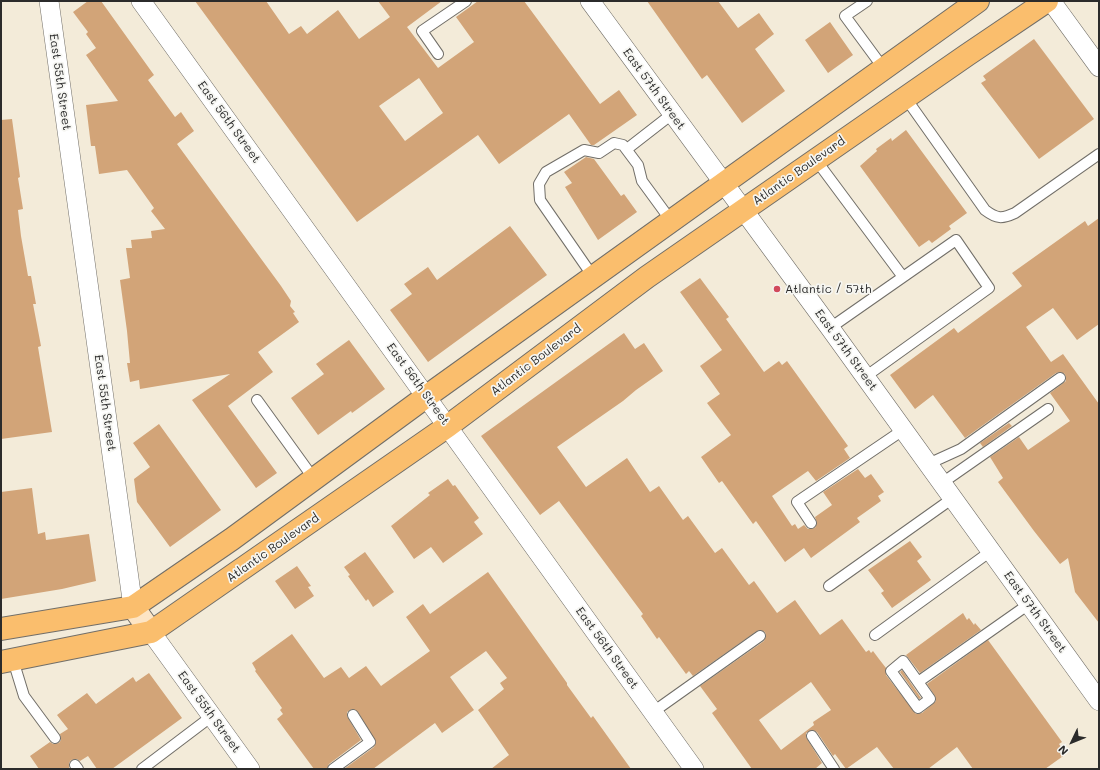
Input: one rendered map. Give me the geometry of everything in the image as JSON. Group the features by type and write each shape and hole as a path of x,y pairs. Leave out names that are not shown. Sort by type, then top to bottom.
{"main road":[{"path":"1,629 133,607 232,539 427,396 724,185 978,1"},
{"name":"Atlantic Boulevard","path":"7,661 151,632 448,426 647,277 905,97 1048,1"}],"street":[{"name":"East 55th Street","path":"49,1 133,607 250,769"},
{"name":"East 56th Street","path":"141,1 427,396 694,769"},
{"name":"East 57th Street","path":"590,1 865,376 1099,701"},
{"path":"1052,1 1099,67"}],"lane":[{"path":"438,54 422,31 466,1"},
{"path":"867,1 845,16 884,69"},
{"path":"905,97 985,210 994,217 1003,218 1015,213 1099,154"},
{"path":"627,150 672,114"},
{"path":"594,278 540,200 539,184 546,172 584,150 599,153 614,143 623,145 638,165 642,181 672,222"},
{"path":"816,160 903,277"},
{"path":"830,328 956,240 989,288 865,376"},
{"path":"928,464 961,449 1060,378"},
{"path":"257,400 314,479"},
{"path":"828,586 1048,409"},
{"path":"811,523 797,502 903,430"},
{"path":"875,635 991,551"},
{"path":"918,682 1029,604"},
{"path":"653,712 760,636"},
{"path":"7,661 24,696 55,738"},
{"path":"333,769 370,742 353,715"},
{"path":"142,769 212,716"},
{"path":"812,736 834,769"}],"building":[{"path":"88,1 101,1 154,75 148,80 175,117 181,112 194,131 177,144 281,286 291,301 290,306 295,312 293,313 299,322 258,352 273,372 228,406 277,473 256,488 192,400 230,374 140,389 139,380 130,382 127,363 130,363 127,331 120,280 130,278 126,248 132,248 131,240 152,238 151,231 165,229 151,211 154,208 127,170 99,174 95,146 91,146 86,105 118,101 86,55 96,48 86,34 88,32 73,12"},
{"path":"195,1 266,1 289,34 301,26 307,34 338,10 359,39 390,17 378,1 442,1 407,27 438,68 474,42 456,17 478,1 524,1 600,104 619,90 637,115 594,145 591,145 569,114 499,164 478,135 357,222","holes":["419,78 443,113 405,141 379,106"]},
{"path":"647,1 718,1 738,28 759,13 774,34 755,49 785,91 742,123 707,75 702,79"},
{"path":"830,22 853,55 828,73 805,40"},
{"path":"1034,39 1094,119 1039,159 981,83 986,80 983,76"},
{"path":"12,119 20,177 18,178 23,209 18,210 21,236 28,276 31,276 36,304 33,304 41,346 38,347 52,432 1,439 1,120"},
{"path":"906,130 967,213 949,226 951,229 932,243 929,240 919,247 860,166 877,151 876,149 891,138 892,141"},
{"path":"586,157 594,159 621,196 624,194 637,212 598,240 565,187 572,183 564,172"},
{"path":"1099,218 1099,324 1077,340 1053,308 1026,327 1051,362 1063,354 1099,404 1099,623 1075,592 1068,558 1060,564 1034,531 998,482 1003,478 990,457 1019,437 1028,450 1070,421 1050,393 1066,381 1065,374 1060,372 1056,373 965,438 933,395 915,409 890,375 954,328 958,333 1022,286 1012,273 1085,221 1088,226"},
{"path":"510,226 547,275 428,362 390,310 412,294 404,284 428,267 437,280"},
{"path":"700,278 729,317 726,319 764,372 779,361 782,365 787,361 848,446 844,449 850,458 816,481 808,471 772,496 792,526 795,524 798,529 804,525 808,529 815,528 817,523 815,517 832,505 823,492 858,469 865,478 871,474 884,492 878,496 881,501 857,518 860,522 811,558 804,548 785,562 756,521 753,524 722,481 719,483 701,457 731,435 707,403 720,394 700,366 722,350 680,292"},
{"path":"624,333 635,349 644,343 663,371 557,447 586,487 627,458 650,492 659,486 683,520 688,516 715,553 722,548 749,585 754,581 777,613 795,600 820,635 842,619 866,652 869,650 871,653 873,651 886,668 886,675 916,714 922,713 936,701 935,696 927,684 988,640 1062,742 1059,744 1066,754 1045,769 973,769 957,747 928,769 894,769 877,747 846,769 835,754 833,756 817,732 812,730 806,733 806,737 822,763 815,769 752,769 712,713 717,709 700,686 764,641 766,636 765,632 760,630 757,631 693,676 689,671 686,674 659,637 657,639 641,616 643,614 559,501 540,515 481,436","holes":["811,682 831,710 813,722 814,725 781,750 759,720"]},
{"path":"349,340 385,389 318,435 291,398 324,374 316,364"},
{"path":"1009,423 1012,426 983,447 980,443"},
{"path":"159,424 221,510 170,547 137,502 134,479 150,467 133,443"},
{"path":"448,479 453,486 455,485 479,518 474,522 483,534 443,563 431,547 414,559 391,526 430,495 428,493"},
{"path":"32,488 38,534 45,532 46,540 89,534 96,581 62,589 1,599 1,492"},
{"path":"910,541 922,557 917,561 931,580 892,608 881,593 884,591 868,570"},
{"path":"365,552 394,592 373,607 368,599 366,601 348,576 350,575 344,567"},
{"path":"297,566 311,586 308,587 314,596 295,609 275,581"},
{"path":"488,572 567,685 591,718 593,716 631,769 491,769 509,755 478,710 504,689 500,683 507,678 486,651 450,677 474,710 442,733 435,723 373,769 344,769 374,747 376,742 358,712 352,709 347,712 347,716 361,740 329,764 327,769 314,769 277,719 283,714 280,710 282,708 255,671 256,670 252,663 292,634 324,678 341,667 349,678 366,666 381,686 430,651 406,617 423,604 430,614"},
{"path":"963,613 967,620 969,618 974,625 975,623 981,630 920,673 906,655"},
{"path":"902,670 921,698 919,699 900,672"},
{"path":"149,673 182,718 112,769 97,769 88,756 80,761 77,759 71,760 69,763 69,769 39,769 30,756 50,742 53,744 59,743 61,740 60,734 68,729 57,715 87,693 96,704 133,677 136,682"}],"place":[{"name":"Atlantic / 57th","path":"777,289"}]}
